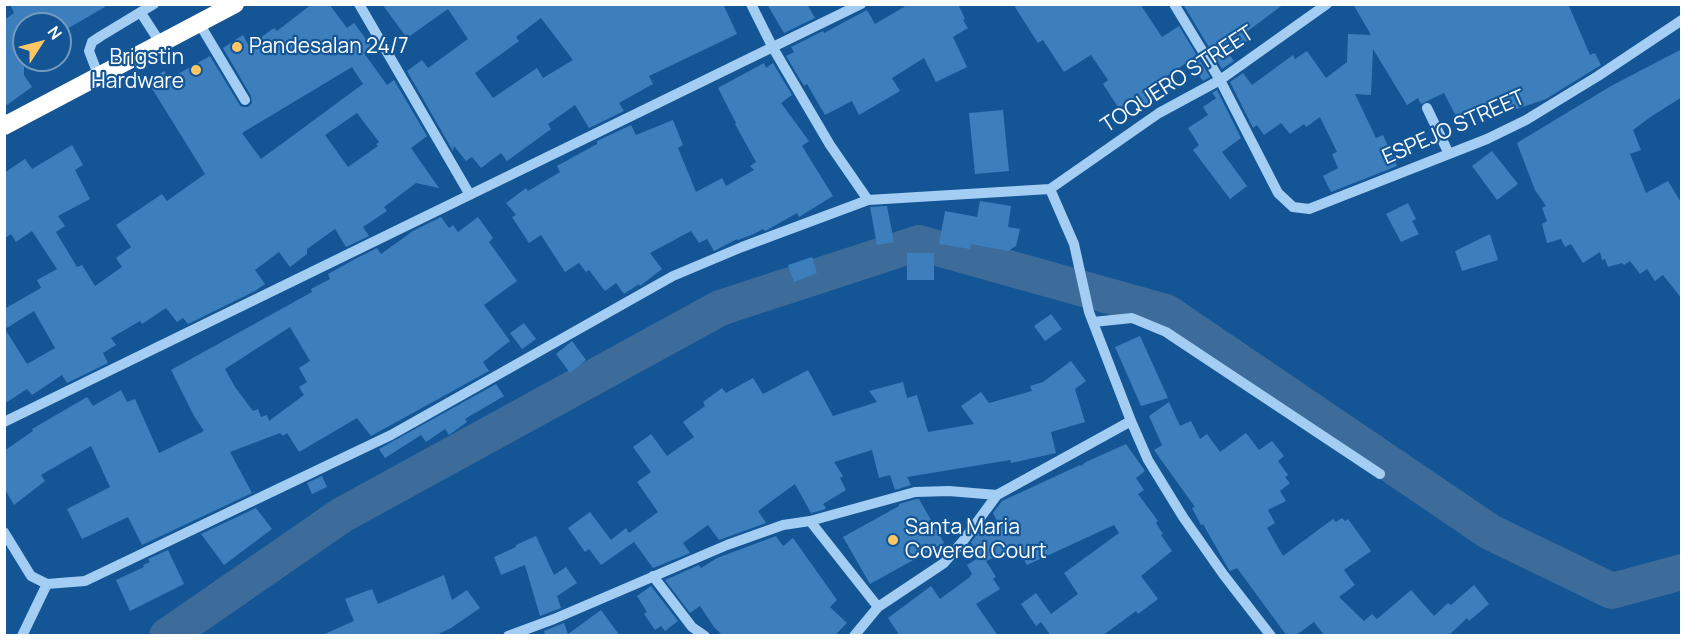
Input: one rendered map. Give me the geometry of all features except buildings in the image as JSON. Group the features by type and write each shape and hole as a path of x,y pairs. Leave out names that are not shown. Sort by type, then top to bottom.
{"highway":[{"path":"4,126 235,4"}],"street":[{"path":"99,77 89,51 92,42 154,4"},
{"path":"358,4 470,195"},
{"path":"751,4 773,48 830,145 868,200"},
{"path":"4,422 861,4"},
{"path":"1174,4 1220,80"},
{"name":"TOQUERO STREET","path":"1050,189 1159,113 1220,80 1327,4"},
{"path":"141,13 160,44"},
{"name":"ESPEJO STREET","path":"1220,80 1278,193 1293,207 1310,209 1487,140 1526,120 1598,76 1682,20"},
{"path":"199,23 245,100"},
{"path":"1427,108 1449,154"},
{"path":"4,532 31,576 47,584 85,581 391,435 673,276 742,247 868,200 1050,189 1074,244 1091,317 1148,460 1183,518 1271,636"},
{"path":"1091,317 1132,318 1166,332 1380,474"},
{"path":"854,636 878,607 944,563 997,495 1131,421"},
{"path":"508,636 554,619 752,535 783,525 810,521 915,492 949,491 997,495"},
{"path":"810,521 878,607"},
{"path":"653,576 692,627 705,636"},
{"path":"22,636 47,584"}],"waterway":[{"path":"167,636 342,515 720,308 919,243 1166,312 1490,532 1612,591 1682,572"}],"place":[{"name":"Pandesalan 24/7","path":"237,47"},
{"name":"Brigstin Hardware","path":"196,70"},
{"name":"Santa Maria Covered Court","path":"893,540"}]}
